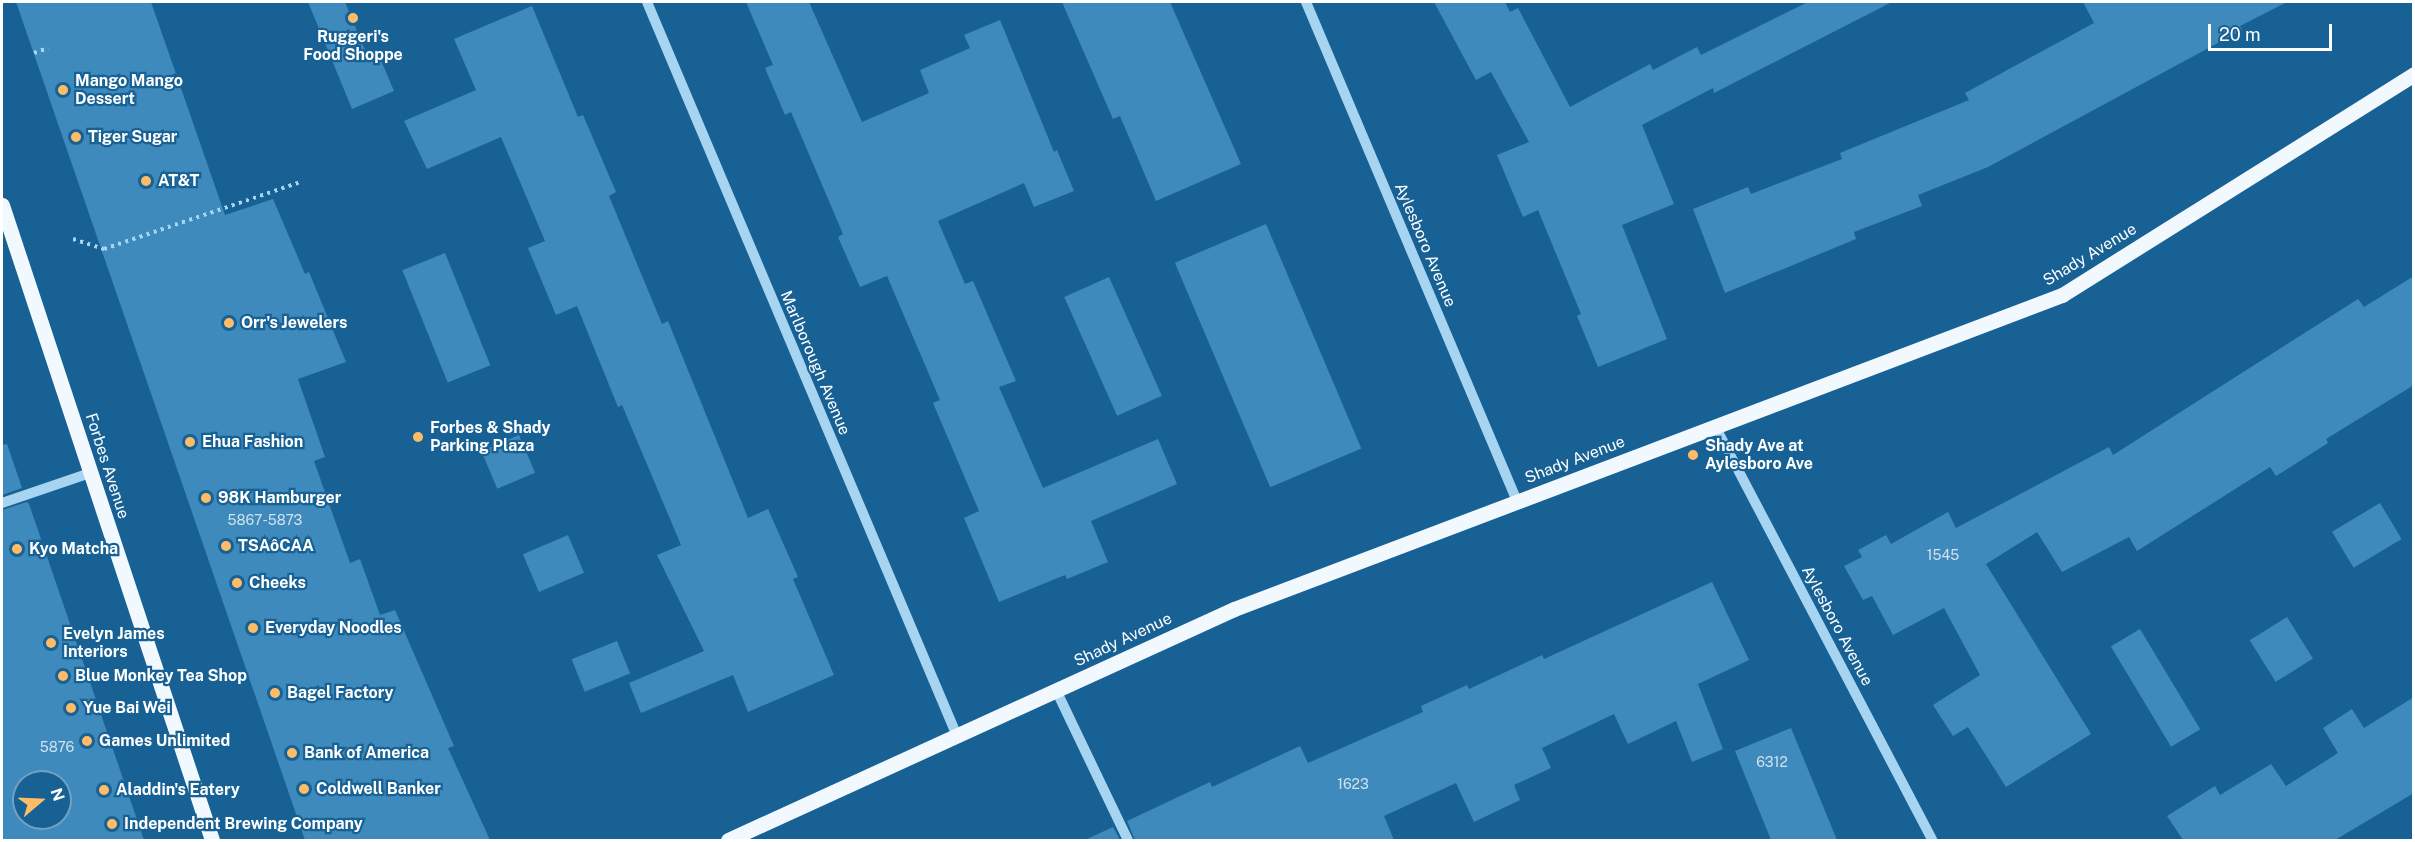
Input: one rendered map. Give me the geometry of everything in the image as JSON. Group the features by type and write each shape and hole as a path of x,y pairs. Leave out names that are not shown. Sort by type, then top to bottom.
{"main road":[{"name":"Shady Avenue","path":"728,840 1234,609 2062,295 2414,74"},
{"name":"Forbes Avenue","path":"2,205 212,840"}],"street":[{"name":"Marlborough Avenue","path":"646,2 957,736"},
{"name":"Aylesboro Avenue","path":"1306,2 1517,501"},
{"name":"Aylesboro Avenue","path":"1715,426 1932,840"},
{"path":"2,503 90,473"},
{"path":"1056,690 1128,840"}],"path":[{"path":"34,53 48,48"},
{"path":"73,239 104,249 301,182"}],"building":[{"path":"16,2 151,2 225,215 273,199 305,274 309,272 346,362 298,379 325,457 314,461 350,563 360,559 380,615 395,610 454,746 448,748 490,840 305,840"},
{"path":"308,2 345,2 367,55 377,51 394,91 352,109"},
{"path":"746,2 809,2 862,122 929,93 920,70 970,48 964,35 1000,20 1054,152 1057,150 1074,191 1034,207 1024,183 938,221 965,284 973,281 1016,381 999,387 1043,488 1158,439 1177,484 1091,521 1108,562 1067,579 1065,575 999,602 964,518 979,511 933,403 940,400 887,276 860,287 838,237 843,234 791,112 785,115 765,68 773,65"},
{"path":"1062,2 1170,2 1241,164 1156,201 1120,116 1113,119"},
{"path":"1434,2 1505,2 1510,12 1518,8 1570,107 1650,64 1653,70 1697,47 1701,55 1808,2 1892,2 1714,93 1713,88 1642,125 1674,204 1622,225 1667,339 1598,367 1577,316 1581,314 1538,210 1523,217 1497,155 1529,142 1491,72 1476,80"},
{"path":"2083,2 2287,2 2240,26 2242,30 1988,167 1918,195 1922,206 1854,232 1856,239 1725,293 1693,209 1748,187 1751,194 1842,159 1840,153 1969,100 1965,93 2094,23"},
{"path":"532,6 578,117 583,115 616,192 609,196 662,324 668,321 748,518 768,509 798,577 793,579 834,675 748,712 733,675 641,713 629,683 704,651 657,555 681,545 622,405 618,407 577,306 556,315 528,248 545,241 501,137 427,169 404,121 476,90 454,39"},
{"path":"1266,224 1361,449 1270,487 1175,263"},
{"path":"445,253 490,365 448,382 402,270"},
{"path":"2414,276 2414,385 2326,439 2328,443 2276,476 2270,467 2137,551 2129,537 2062,572 2037,532 1986,564 2091,734 2006,787 1968,727 1953,736 1933,705 1980,675 1944,608 1893,635 1872,596 1863,600 1844,566 1862,557 1858,550 1886,535 1891,544 1948,512 1956,528 2109,447 2113,455 2358,299 2364,307"},
{"path":"1109,277 1162,396 1117,416 1064,297"},
{"path":"519,435 535,473 497,489 481,451"},
{"path":"7,444 22,488 2,495 2,445"},
{"path":"27,502 144,840 2,840 2,510"},
{"path":"2380,503 2402,539 2354,568 2332,532"},
{"path":"568,535 584,573 539,592 523,554"},
{"path":"1712,582 1749,660 1698,684 1723,749 1692,762 1676,721 1628,744 1614,714 1542,748 1551,768 1514,785 1520,800 1474,822 1456,783 1384,816 1394,840 1135,840 1127,821 1210,782 1212,787 1300,746 1308,763 1423,712 1421,706 1467,685 1469,689 1542,655 1544,659"},
{"path":"2287,617 2313,659 2276,682 2250,640"},
{"path":"2140,629 2200,729 2171,747 2111,647"},
{"path":"617,641 630,673 585,692 572,659"},
{"path":"2414,697 2414,793 2335,840 2183,840 2167,816 2215,786 2220,795 2271,764 2286,786 2338,753 2323,728 2352,709 2364,728"},
{"path":"1791,728 1837,840 1771,840 1735,751"},
{"path":"1113,827 1120,840 1085,840"}],"place":[{"name":"Ruggeri's Food Shoppe","path":"353,18"},
{"name":"Mango Mango Dessert","path":"63,90"},
{"name":"Tiger Sugar","path":"76,137"},
{"name":"AT&T","path":"146,181"},
{"name":"Orr's Jewelers","path":"229,323"},
{"name":"Forbes & Shady Parking Plaza","path":"418,437"},
{"name":"Ehua Fashion","path":"190,442"},
{"name":"Shady Ave at Aylesboro Ave","path":"1693,455"},
{"name":"98K Hamburger","path":"206,498"},
{"name":"TSAôCAA","path":"226,546"},
{"name":"Kyo Matcha","path":"17,549"},
{"name":"Cheeks","path":"237,583"},
{"name":"Everyday Noodles","path":"253,628"},
{"name":"Evelyn James Interiors","path":"51,643"},
{"name":"Blue Monkey Tea Shop","path":"63,676"},
{"name":"Bagel Factory","path":"275,693"},
{"name":"Yue Bai Wei","path":"71,708"},
{"name":"Games Unlimited","path":"87,741"},
{"name":"Bank of America","path":"292,753"},
{"name":"Coldwell Banker","path":"304,789"},
{"name":"Aladdin's Eatery","path":"104,790"},
{"name":"Independent Brewing Company","path":"112,824"}]}
